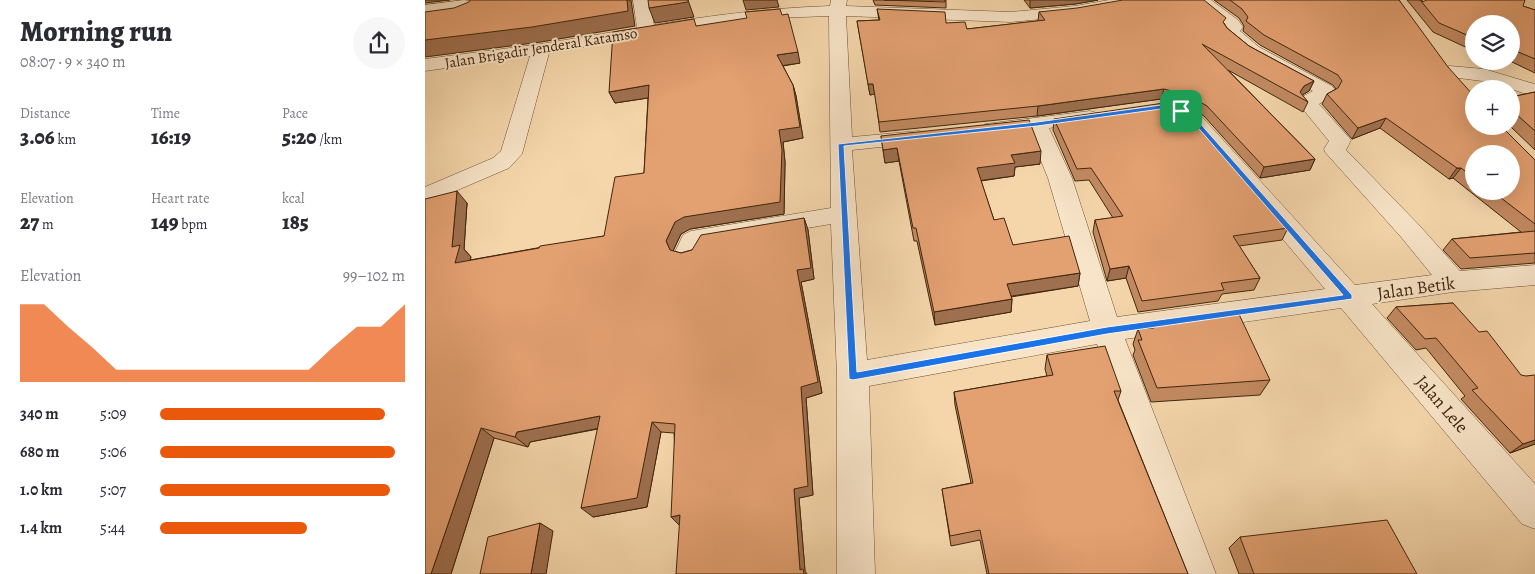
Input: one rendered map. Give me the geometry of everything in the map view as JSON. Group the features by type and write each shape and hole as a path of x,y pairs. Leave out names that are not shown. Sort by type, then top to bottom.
{"street":[{"path":"641,0 646,31"},
{"name":"Jalan Brigadir Jenderal Katamso","path":"425,66 646,31 724,11 774,13 838,6 1011,17 1075,11 1136,0"},
{"path":"1201,0 1232,24 1234,27 1231,32 1249,49 1325,90 1324,93 1307,102 1340,140 1335,149 1336,152 1410,231 1453,282"},
{"path":"425,10 470,5 473,6 474,10 469,14 425,22"},
{"path":"838,6 840,145 853,376 855,574"},
{"path":"425,196 501,163 511,154 541,49"},
{"path":"1438,56 1465,91"},
{"path":"1450,72 1491,74 1535,91"},
{"name":"Jalan Lele","path":"1167,108 1181,111 1196,122 1535,511"},
{"path":"968,132 1108,114"},
{"path":"1037,124 1060,178 1107,330 1197,574"},
{"path":"840,145 939,134"},
{"path":"687,254 691,243 700,237 843,214"},
{"name":"Jalan Betik","path":"853,376 1107,330 1453,282 1535,275"}],"building":[{"path":"470,0 627,0 628,11 532,27 425,40 425,12 454,8"},
{"path":"648,0 688,0 688,2 649,8"},
{"path":"884,0 945,0 945,2"},
{"path":"1123,0 1204,0 1226,18 1223,22 1227,28 1249,46 1314,81 1304,86 1300,92 1308,102 1202,44 1315,159 1264,167 1207,106 1187,95 1164,89 1038,106 879,122 873,84 868,84 857,21 880,20 877,9 945,12 946,23 965,22 967,29 1045,20 1039,12"},
{"path":"1230,0 1399,0 1448,67 1465,86 1465,135 1510,135 1520,145 1465,145 1465,171 1457,168 1386,118 1358,128 1327,94 1338,88 1342,81 1338,75 1264,35 1246,21 1248,17 1242,9"},
{"path":"1420,0 1422,2 1427,0 1525,0 1523,6 1535,10 1535,59 1520,53 1520,15 1465,15 1465,34 1439,23"},
{"path":"780,9 782,15 788,14 798,52 777,55 793,85 800,127 779,130 782,150 780,202 684,217 675,222 666,241 670,250 681,253 692,250 701,235 804,218 811,268 797,270 818,382 801,387 808,486 794,489 800,570 803,569 804,574 676,574 680,515 671,517 675,424 652,422 637,498 581,508 600,416 517,432 515,437 481,428 431,574 425,574 425,199 457,191 452,247 460,245 455,263 539,248 540,246 604,236 615,177 644,173 649,85 609,92 613,32 694,19 696,26 747,18 745,12"},
{"path":"1535,92 1535,131 1520,118 1520,95"},
{"path":"1164,103 1176,106 1191,116 1288,228 1233,236 1260,278 1221,283 1224,290 1142,301 1129,266 1110,269 1095,220 1123,216 1091,168 1077,169 1054,119"},
{"path":"1029,120 1041,151 1011,155 1015,163 977,168 994,220 1004,218 1013,245 1069,236 1080,273 1007,284 1012,299 934,312 916,228 913,228 897,148 883,150 881,136"},
{"path":"1520,145 1535,160 1535,224 1504,200 1520,200"},
{"path":"1535,231 1535,253 1470,258 1452,239"},
{"path":"1453,303 1479,332 1487,331 1521,375 1535,375 1535,440 1523,444 1472,390 1478,388 1436,338 1425,339 1396,307"},
{"path":"1237,310 1270,380 1157,388 1138,340 1142,340 1138,329 1154,328 1153,322"},
{"path":"1105,346 1121,391 1114,391 1188,574 989,574 980,530 950,536 942,489 973,483 954,392 1053,375 1047,355"},
{"path":"1387,520 1417,574 1254,574 1240,537"},
{"path":"540,523 531,574 480,574 488,537"}],"route":[{"path":"1161,107 1181,111 1196,122 1349,297 1107,330 853,376 840,145 1037,124 1161,107"}]}
